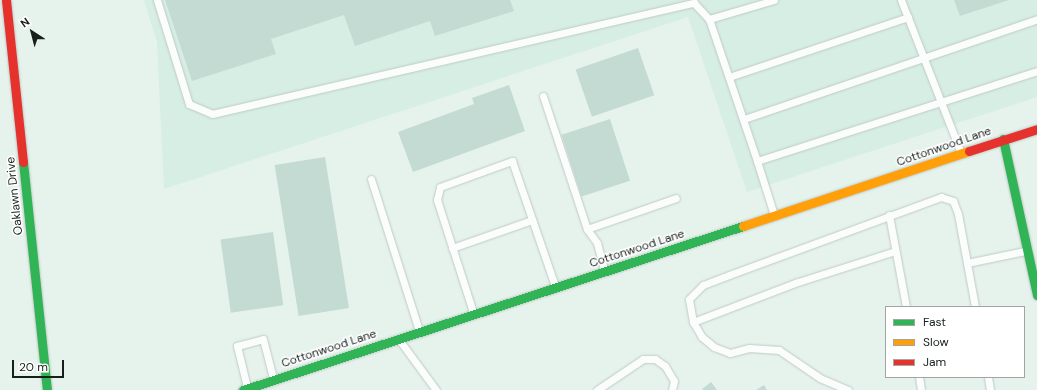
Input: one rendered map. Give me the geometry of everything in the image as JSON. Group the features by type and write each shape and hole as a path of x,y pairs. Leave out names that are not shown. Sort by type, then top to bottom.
{"street":[{"name":"Oaklawn Drive","path":"6,0 47,390"},
{"name":"Cottonwood Lane","path":"245,389 775,217 1037,128"},
{"path":"1003,139 1029,251 1037,295"}],"lane":[{"path":"157,0 189,104 212,114 694,3 709,19 744,119 775,217"},
{"path":"709,19 774,0"},
{"path":"901,0 961,153"},
{"path":"729,77 908,17"},
{"path":"744,119 1037,19"},
{"path":"757,161 1037,71"},
{"path":"543,96 587,229 597,243 604,272"},
{"path":"474,315 437,200 440,187 512,161 555,288"},
{"path":"371,179 420,332"},
{"path":"848,390 820,378 779,350 748,348 730,353 714,347 702,337 693,322 689,299 703,285 941,197 953,201 958,214 975,306"},
{"path":"587,229 676,198"},
{"path":"889,215 906,306"},
{"path":"452,248 532,220"},
{"path":"693,322 798,282 895,251"},
{"path":"967,263 1029,251"},
{"path":"245,389 237,346 263,339 274,380"},
{"path":"399,339 436,390"},
{"path":"597,390 643,359 655,359 665,366 674,381 672,390"},
{"path":"919,378 921,390"},
{"path":"988,378 990,390"}],"shaded area":[{"path":"144,0 1037,0 1037,97 747,192 688,17 164,189 157,42"}],"building":[{"path":"165,0 510,0 514,11 435,36 430,21 355,46 344,15 271,39 276,54 192,81"},
{"path":"954,0 1009,0 960,16"},
{"path":"638,48 654,95 592,117 576,69"},
{"path":"509,85 525,131 413,172 398,132 474,104 472,98"},
{"path":"610,119 630,181 582,197 561,135"},
{"path":"325,157 349,308 299,316 275,165"},
{"path":"273,232 283,305 231,313 221,239"},
{"path":"711,382 717,390 702,389"},
{"path":"764,385 767,390 756,390"}],"traffic: fast":[{"path":"1003,139 1037,295"},
{"path":"23,162 47,390"},
{"path":"243,390 743,226"}],"traffic: slow":[{"path":"743,226 969,151"}],"traffic: jam":[{"path":"6,0 23,162"},
{"path":"969,151 1037,129"}]}
